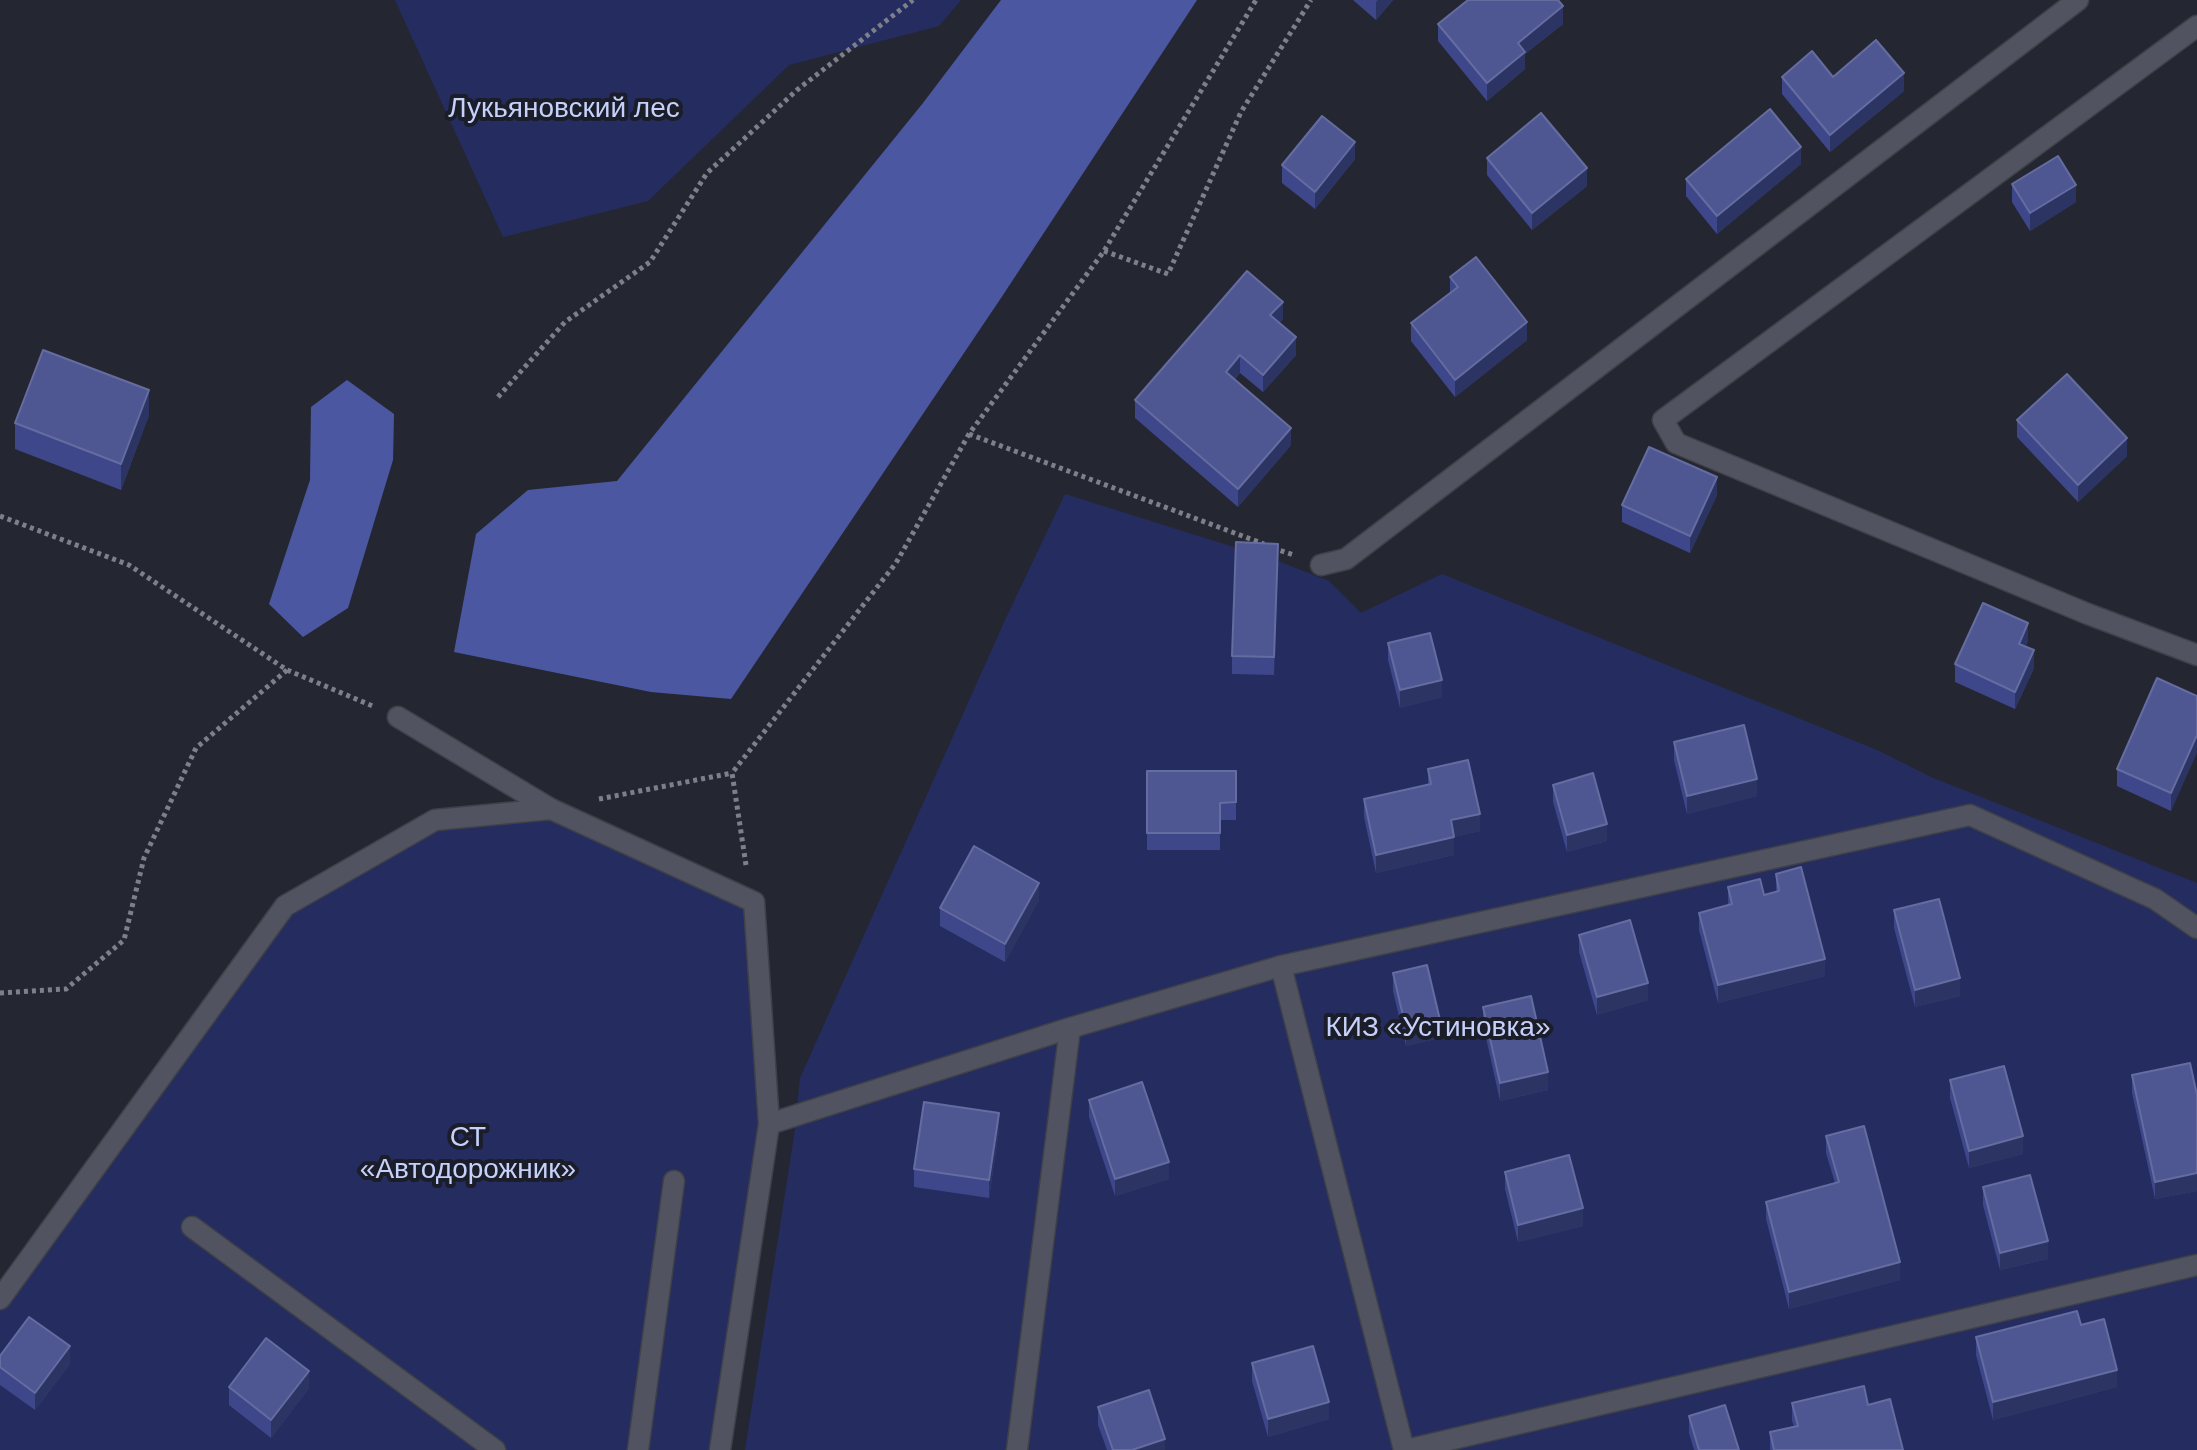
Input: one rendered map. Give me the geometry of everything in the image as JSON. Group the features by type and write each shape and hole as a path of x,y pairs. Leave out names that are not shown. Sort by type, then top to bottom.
{"street":[{"path":"1321,565 1346,559 2078,0"},
{"path":"2197,26 1663,420 1676,443 1690,450 2073,609 2197,655"},
{"path":"398,717 551,809 754,902 769,1124 720,1450"},
{"path":"0,1299 285,906 435,820 551,809"},
{"path":"769,1124 1070,1028 1281,966 1970,815 2155,899 2197,928"},
{"path":"1281,966 1405,1450 1482,1441 2197,1265"},
{"path":"1017,1450 1070,1028"},
{"path":"638,1450 674,1181"},
{"path":"192,1227 495,1450"}],"path":[{"path":"498,397 565,322 650,262 707,173 797,90 913,0"},
{"path":"551,809 732,773 896,563 969,434 1104,251 1256,0"},
{"path":"1104,251 1168,274 1241,112 1311,0"},
{"path":"969,434 1321,565"},
{"path":"0,516 129,565 287,670 398,717"},
{"path":"0,993 66,989 124,940 144,858 196,748 287,670"},
{"path":"732,773 754,902"}],"green space":[{"name":"Лукьяновский лес","path":"395,0 961,0 939,26 789,65 648,201 503,237"},
{"name":"КИЗ «Устиновка»","path":"1065,494 1278,561 1329,581 1361,613 1442,574 1877,750 1931,777 2197,883 2197,1450 745,1450 794,1136 800,1078 1006,618"},
{"name":"СТ «Автодорожник»","path":"551,809 754,902 768,1098 720,1450 0,1450 0,1305 285,906 435,820"}],"shaded area":[{"path":"1001,0 1197,0 731,699 651,692 454,652 476,534 528,490 617,481 923,103"},
{"path":"347,380 394,414 393,460 348,608 303,637 269,604 310,480 311,407"}],"building":[{"path":"1468,0 1558,0 1563,6 1518,43 1525,52 1487,83 1438,24"},
{"path":"1876,40 1904,73 1830,135 1782,77 1812,51 1833,77"},
{"path":"1770,109 1801,147 1717,216 1686,179"},
{"path":"1541,113 1587,168 1532,213 1487,158"},
{"path":"1322,116 1355,142 1315,192 1282,165"},
{"path":"2058,156 2076,185 2030,213 2012,184"},
{"path":"1476,257 1527,322 1455,380 1411,323 1458,287 1450,277"},
{"path":"1247,271 1283,302 1270,315 1296,337 1263,375 1240,355 1226,372 1291,428 1238,489 1135,400"},
{"path":"43,350 149,390 121,464 15,423"},
{"path":"2067,374 2127,438 2078,485 2017,420"},
{"path":"1649,447 1717,477 1690,536 1622,505"},
{"path":"1236,542 1278,544 1274,657 1232,656"},
{"path":"1983,603 2028,623 2019,644 2034,650 2015,692 1955,664"},
{"path":"1430,633 1442,680 1400,690 1388,643"},
{"path":"2157,678 2197,696 2197,735 2171,793 2117,769"},
{"path":"1744,725 1757,779 1687,796 1674,742"},
{"path":"1468,760 1480,814 1451,820 1454,837 1376,855 1364,799 1431,784 1428,769"},
{"path":"1147,771 1236,771 1236,802 1220,803 1220,833 1147,833"},
{"path":"1593,773 1607,824 1567,835 1553,785"},
{"path":"974,846 1039,883 1005,944 940,908"},
{"path":"1801,867 1825,959 1718,985 1699,913 1732,904 1728,887 1760,879 1764,895 1779,891 1776,874"},
{"path":"1939,899 1960,978 1915,990 1894,910"},
{"path":"1630,920 1648,983 1597,997 1579,935"},
{"path":"1427,965 1440,1020 1406,1029 1393,973"},
{"path":"1531,996 1548,1072 1500,1083 1483,1007"},
{"path":"2190,1063 2197,1095 2197,1173 2155,1182 2132,1075"},
{"path":"2004,1066 2023,1136 1969,1151 1950,1080"},
{"path":"1142,1082 1169,1162 1115,1179 1089,1100"},
{"path":"924,1102 999,1113 989,1180 914,1169"},
{"path":"1864,1126 1900,1262 1789,1292 1766,1202 1839,1182 1826,1136"},
{"path":"1569,1155 1583,1208 1518,1225 1505,1172"},
{"path":"2030,1175 2048,1241 2000,1253 1983,1187"},
{"path":"2077,1311 2081,1325 2104,1319 2117,1370 1993,1402 1976,1337"},
{"path":"29,1317 70,1346 35,1393 0,1367 0,1356"},
{"path":"266,1338 309,1371 271,1420 229,1387"},
{"path":"1313,1346 1329,1402 1268,1419 1252,1363"},
{"path":"1864,1386 1868,1405 1890,1399 1903,1450 1774,1450 1770,1432 1798,1426 1792,1403"},
{"path":"1149,1390 1165,1439 1132,1450 1113,1450 1098,1407"},
{"path":"1725,1405 1739,1450 1699,1450 1689,1416"}]}
